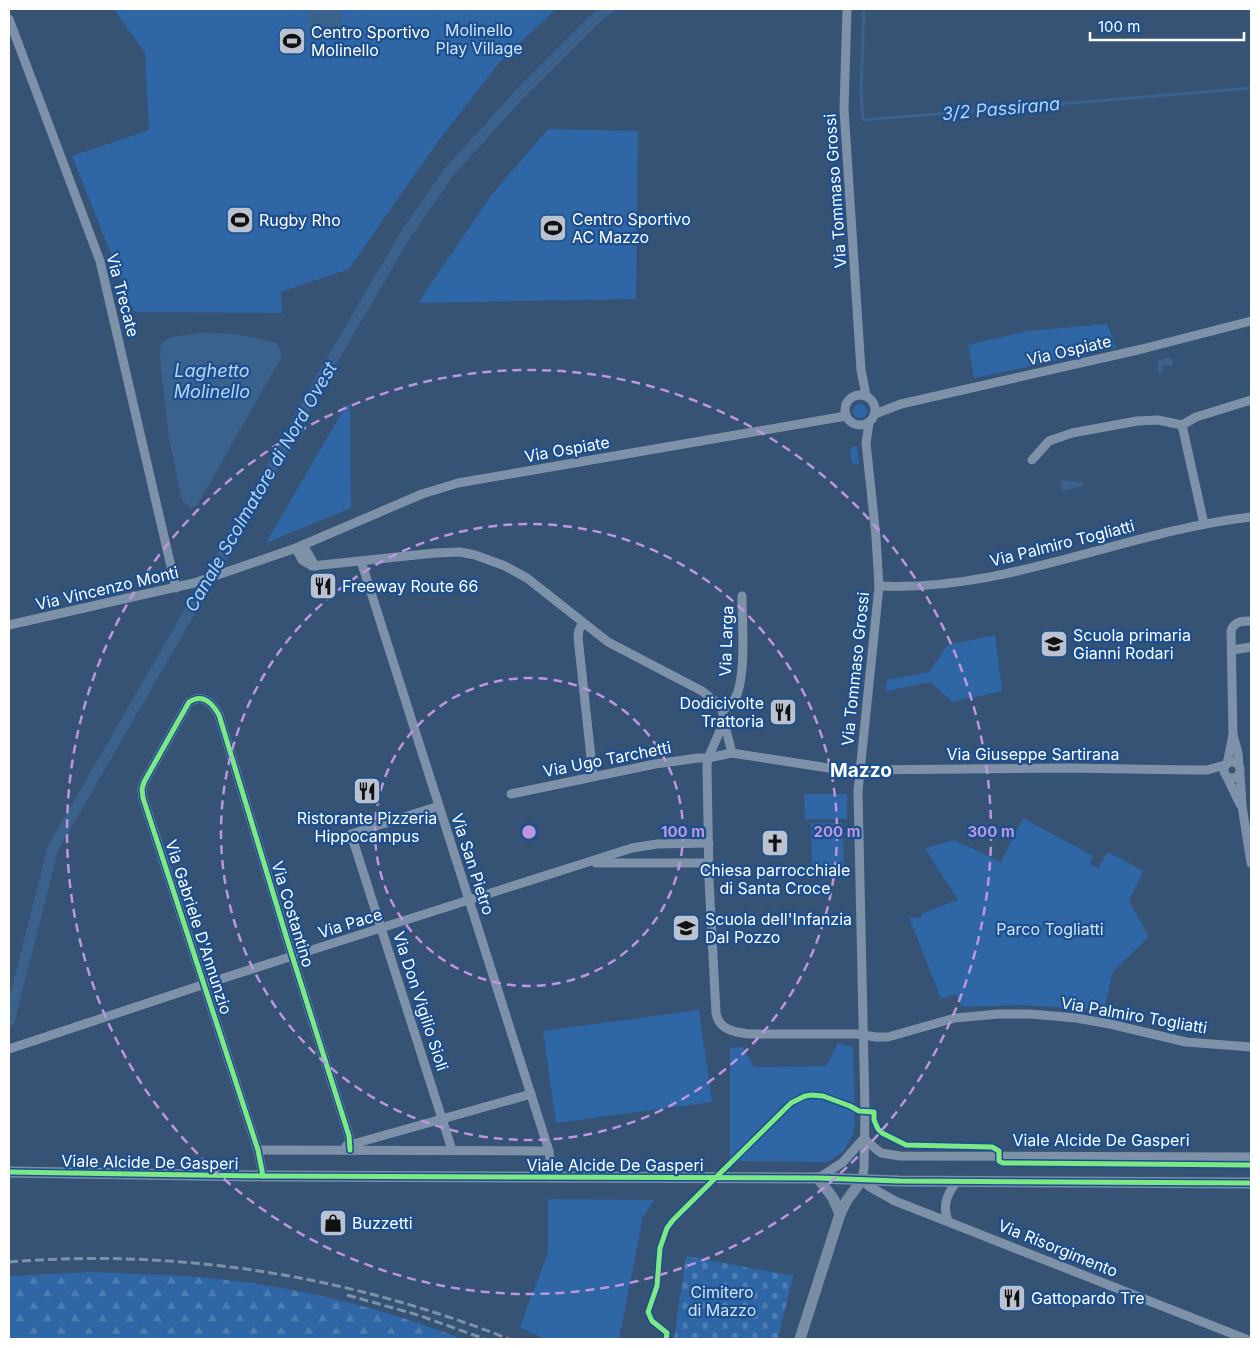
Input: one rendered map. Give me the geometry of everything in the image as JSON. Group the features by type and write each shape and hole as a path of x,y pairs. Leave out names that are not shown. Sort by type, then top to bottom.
{"street":[{"name":"Via Tommaso Grossi","path":"847,9 844,108 861,395"},
{"name":"Via Trecate","path":"9,19 102,268 176,588"},
{"name":"Via Ospiate","path":"875,410 1142,349 1251,321"},
{"path":"861,395 871,399 875,410 868,423 858,425 846,416 845,408 850,398 861,395"},
{"path":"1032,460 1049,442 1072,433 1137,420 1158,420 1182,425 1196,417 1251,400"},
{"name":"Via Ospiate","path":"299,546 422,494 458,483 846,416"},
{"name":"Via Tommaso Grossi","path":"862,1180 865,1139 859,830 860,770 879,586 866,443 868,423"},
{"name":"Via Tommaso Grossi","path":"858,425 866,443"},
{"path":"1182,425 1204,524"},
{"name":"Via Palmiro Togliatti","path":"879,586 923,587 992,576 1204,524 1251,517"},
{"name":"Via Vincenzo Monti","path":"9,625 176,588 299,546"},
{"path":"299,546 302,560 307,564 315,566 449,552 476,555 505,566 527,578 608,642 713,698 723,710 732,753"},
{"name":"Via San Pietro","path":"361,560 549,1151 552,1178"},
{"name":"Via Larga","path":"723,710 731,705 736,698 741,676 742,596"},
{"path":"1242,806 1224,770 1233,735 1232,628 1239,622 1251,621"},
{"path":"583,623 578,637 593,776"},
{"path":"1232,650 1251,647"},
{"name":"Via Costantino","path":"196,697 207,701 219,715 349,1136 350,1148"},
{"name":"Via Gabriele D'Annunzio","path":"196,697 189,702 144,782 142,789 143,798 258,1150 263,1176"},
{"path":"709,863 707,766 708,758 724,722"},
{"path":"1233,735 1238,753 1242,806 1251,863"},
{"name":"Via Giuseppe Sartirana","path":"732,753 835,769 1206,770 1227,776"},
{"name":"Via Ugo Tarchetti","path":"511,794 593,776 732,753"},
{"path":"1226,764 1235,762 1239,770"},
{"name":"Via Giuseppe Sartirana","path":"1206,770 1226,764"},
{"path":"1227,776 1233,778 1239,770"},
{"name":"Via Don Vigilio Sioli","path":"439,806 351,834 452,1150"},
{"name":"Via Pace","path":"13,1047 292,956 645,845 709,843"},
{"path":"645,845 645,858 648,863"},
{"name":"Via Pace","path":"586,863 709,863"},
{"name":"Via Palmiro Togliatti","path":"709,863 715,1005 717,1018 720,1023 727,1029 735,1032 749,1034 857,1034 888,1037 934,1023 964,1017 1030,1014 1076,1018 1110,1024 1186,1042 1251,1047"},
{"path":"350,1148 531,1094"},
{"path":"840,1214 833,1198 818,1178 843,1162 865,1139"},
{"name":"Viale Alcide De Gasperi","path":"865,1139 881,1153 900,1156 1251,1156"},
{"path":"258,1150 333,1150 350,1148 549,1151"},
{"name":"Viale Alcide De Gasperi","path":"9,1172 263,1176 818,1178 956,1182 1251,1183"},
{"path":"800,1339 809,1316 840,1214 847,1200 862,1180"},
{"name":"Via Risorgimento","path":"862,1180 870,1187 895,1201 1246,1339"},
{"path":"948,1221 944,1211 947,1195 956,1182"}],"green space":[{"name":"Rugby Rho","path":"114,9 556,9 499,63 436,144 349,269 281,292 282,313 134,312 72,156 149,130 145,53"},
{"name":"Centro Sportivo AC Mazzo","path":"548,129 638,131 636,299 418,303 492,194"},
{"path":"1107,324 1116,348 974,378 968,345 1028,331"},
{"path":"350,404 351,508 266,543 345,407"},
{"path":"860,404 865,406 867,411 865,416 860,418 855,416 853,411 855,406"},
{"path":"857,446 859,464 852,463 850,448"},
{"path":"995,635 1002,691 952,702 931,682 886,691 887,680 929,672 948,645"},
{"path":"804,794 847,794 847,819 805,819"},
{"name":"Parco Togliatti","path":"1023,818 1093,856 1090,864 1098,868 1108,852 1143,871 1129,901 1149,937 1112,974 1103,1009 1020,1005 961,1007 956,994 941,999 909,917 920,918 923,913 958,900 925,848 954,840 1001,862"},
{"path":"811,823 843,823 844,872 812,873"},
{"path":"699,1010 712,1102 556,1123 543,1031"},
{"path":"838,1043 853,1047 855,1125 853,1134 844,1151 828,1162 730,1161 730,1048 743,1047 754,1067 826,1066"},
{"path":"548,1199 654,1200 643,1217 619,1339 544,1339 520,1327 548,1252"},
{"name":"Cimitero di Mazzo","path":"686,1256 793,1276 778,1339 674,1339"},
{"path":"91,1272 199,1277 293,1290 351,1303 408,1319 463,1339 9,1339 9,1276"}],"water":[{"path":"307,9 341,9 343,39 310,41"},
{"name":"Laghetto Molinello","path":"202,333 237,334 277,343 282,356 198,504 191,508 182,500 169,439 160,360 161,343 171,337"},
{"path":"1167,357 1174,361 1172,366 1163,365 1162,372 1158,373 1157,365 1159,360"},
{"path":"1060,480 1083,482 1084,486 1062,491"}],"waterway":[{"name":"Canale Scolmatore di Nord Ovest","path":"9,1021 53,848 406,234 449,172 518,96 595,19 608,9"},
{"name":"3/2 Passirana","path":"864,9 861,92 863,120 1251,88"}],"railway":[{"path":"9,1262 137,1259 263,1272 326,1283 387,1298 449,1317 509,1339"},
{"path":"347,1295 418,1315 485,1339"}],"cycle path":[{"path":"263,1176 258,1150 143,798 142,789 144,782 189,702 194,699 207,701 219,715 349,1136 350,1150"},
{"path":"666,1339 667,1333 652,1321 648,1312 657,1286 660,1248 667,1228 791,1103 805,1096 823,1096 859,1111 874,1112 874,1120 878,1129 906,1145 992,1147 999,1151 999,1161 1003,1163 1251,1165"},
{"path":"9,1172 263,1176 818,1178 899,1181 1251,1183"}],"place":[{"name":"Centro Sportivo Molinello","path":"292,41"},
{"name":"Rugby Rho","path":"240,220"},
{"name":"Centro Sportivo AC Mazzo","path":"553,228"},
{"name":"Freeway Route 66","path":"323,586"},
{"name":"Scuola primaria Gianni Rodari","path":"1054,644"},
{"name":"Dodicivolte Trattoria","path":"783,712"},
{"name":"Ristorante Pizzeria Hippocampus","path":"367,791"},
{"name":"Chiesa parrocchiale di Santa Croce","path":"775,843"},
{"name":"Scuola dell'Infanzia Dal Pozzo","path":"686,928"},
{"name":"Buzzetti","path":"333,1223"},
{"name":"Gattopardo Tre","path":"1012,1298"}],"district":[{"name":"Mazzo","path":"861,770"}],"park label":[{"name":"Molinello Play Village","path":"479,39"}]}
